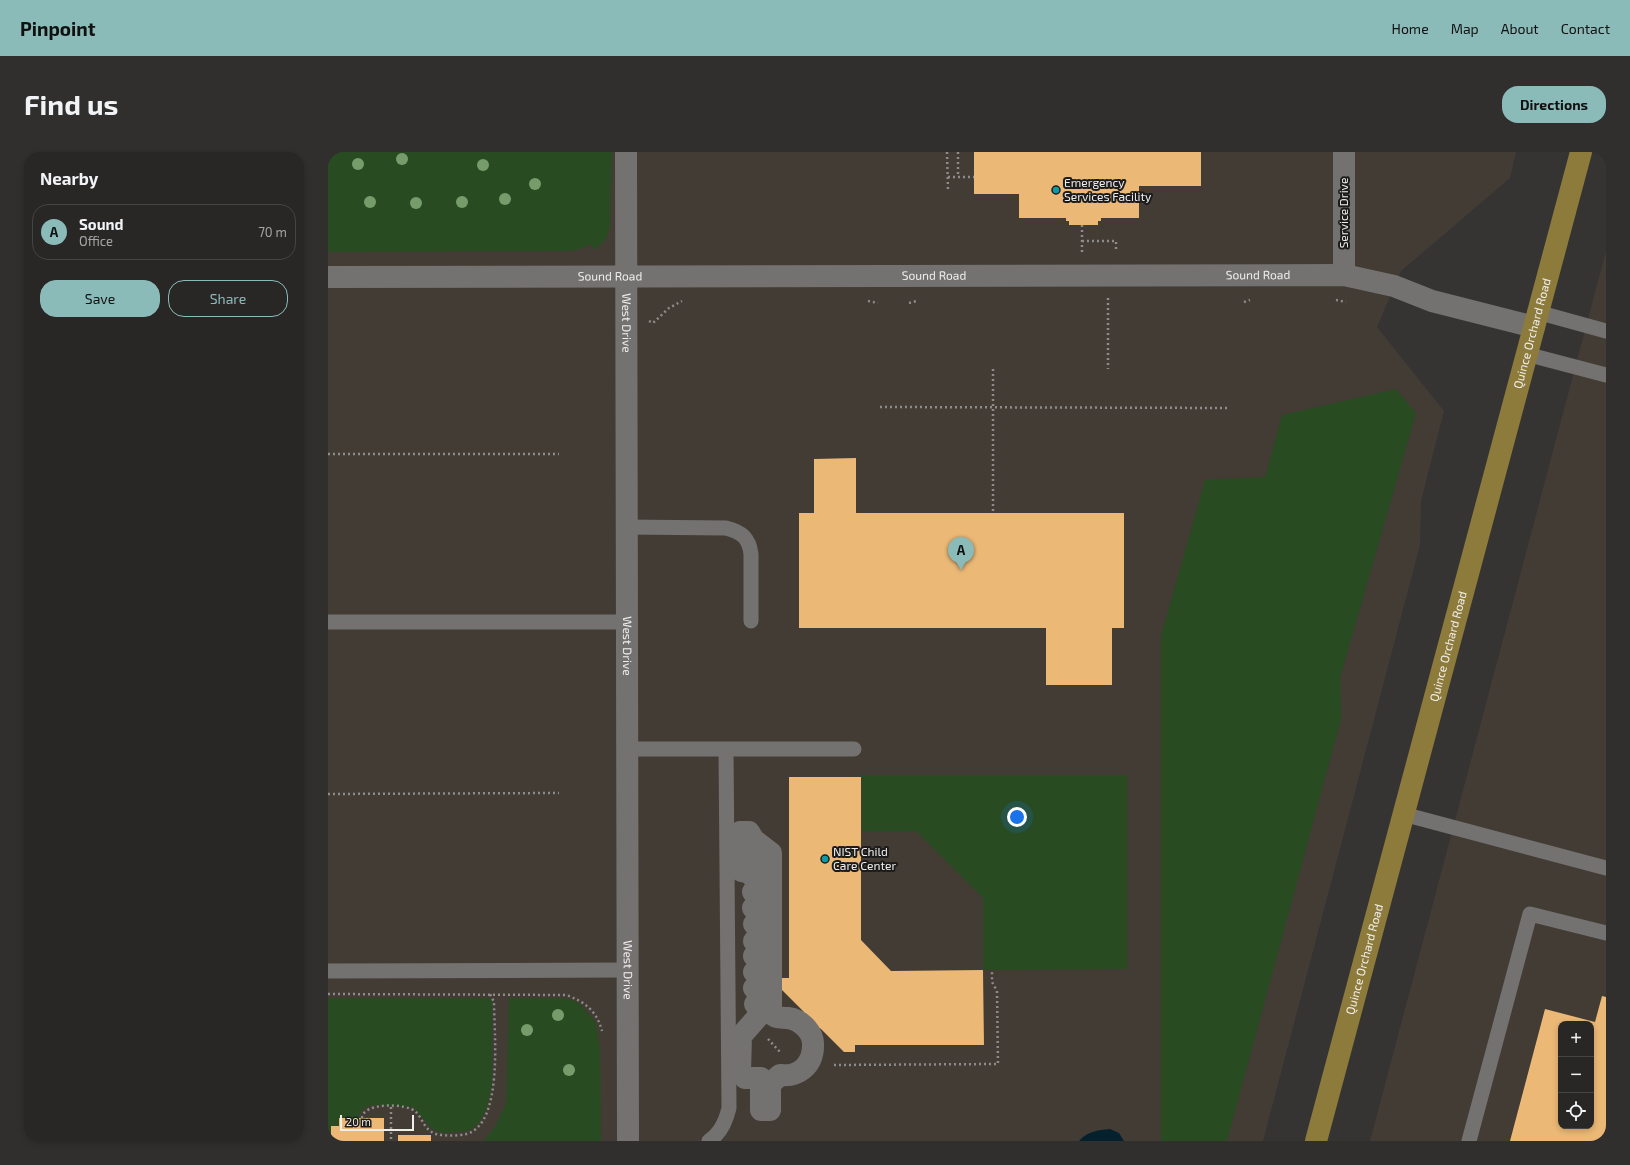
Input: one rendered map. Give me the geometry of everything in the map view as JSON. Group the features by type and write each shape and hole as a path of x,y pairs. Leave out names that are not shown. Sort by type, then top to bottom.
{"main road":[{"name":"Quince Orchard Road","path":"1316,1141 1581,152"}],"street":[{"name":"West Drive","path":"626,152 628,1141"},
{"name":"Service Drive","path":"1344,152 1344,275"},
{"name":"Sound Road","path":"328,277 1344,275 1394,286 1432,301 1536,320"},
{"path":"740,832 749,832 754,840 771,853 771,1013 778,1018 796,1020 808,1030 814,1044 812,1055 806,1066 800,1072 780,1075 774,1079 770,1084 770,1110 761,1110 761,1078 745,1078 741,1076 740,1072 740,1036 762,1012 754,1004 762,996 754,988 762,980 754,972 762,964 754,956 762,948 754,941 762,933 754,924 761,916 753,908 761,901 753,892 761,885 753,877 761,869 755,863 746,872 741,871 740,832"}],"lane":[{"path":"1536,320 1606,331"},
{"path":"1526,354 1606,375"},
{"path":"626,527 726,528 745,536 750,545 751,554 751,621"},
{"path":"328,622 627,622"},
{"path":"627,749 854,749"},
{"path":"709,1141 720,1132 727,1117 729,1108 726,749"},
{"path":"1403,814 1606,868"},
{"path":"1469,1141 1530,914 1606,933"},
{"path":"328,971 628,970"}],"path":[{"path":"948,152 948,190"},
{"path":"958,152 958,177"},
{"path":"948,177 974,177"},
{"path":"1082,225 1082,250 1089,252"},
{"path":"1082,241 1116,241 1116,252 1109,252"},
{"path":"1108,298 1108,370"},
{"path":"993,370 993,513"},
{"path":"880,407 1229,408"},
{"path":"328,454 558,454"},
{"path":"328,794 559,792"},
{"path":"812,1055 817,1061 827,1065 998,1064 997,991 992,982 992,970"},
{"path":"328,994 550,994 572,997 585,1004 594,1012 600,1022 603,1032"},
{"path":"362,1118 363,1114 368,1109 391,1107 412,1109 416,1112 427,1128 436,1134 466,1134 475,1130 480,1125 488,1111 494,1086 494,1002 490,994"},
{"path":"391,1107 391,1141"}],"shaded area":[{"path":"328,152 1516,152 1510,178 1401,271 1377,327 1444,411 1421,501 1420,545 1263,1141 328,1141"},
{"path":"1606,251 1606,1141 1370,1141"}],"green space":[{"path":"328,152 612,152 610,227 606,239 595,250 590,244 583,248 571,251 328,252"},
{"path":"1396,389 1416,413 1340,678 1341,719 1227,1141 1161,1141 1161,636 1205,480 1265,477 1282,415"},
{"path":"862,775 1127,775 1127,969 983,970 983,898 916,831 862,831"},
{"path":"328,998 490,998 492,1001 492,1085 487,1108 479,1123 469,1131 442,1133 431,1128 413,1107 374,1105 364,1108 359,1118 339,1126 331,1141 328,1141"},
{"path":"509,998 561,998 572,1000 579,1003 596,1023 600,1050 601,1141 483,1141 495,1127 506,1103"}],"water":[{"path":"1110,1129 1119,1133 1124,1141 1079,1141 1085,1135"}],"building":[{"name":"Emergency Services Facility","path":"974,152 1201,152 1201,186 1139,186 1139,218 1101,218 1101,221 1098,221 1098,225 1069,225 1069,221 1066,221 1066,218 1019,218 1019,194 974,194"},
{"path":"856,458 856,513 1124,513 1124,628 1112,628 1112,685 1046,685 1046,628 799,628 799,513 814,513 814,459"},
{"name":"NIST Child Care Center","path":"789,777 861,777 861,940 891,971 983,970 984,1045 855,1045 855,1052 844,1052 820,1028 806,1042 790,1026 804,1012 781,989 781,978 789,978"},
{"path":"1602,996 1606,997 1606,1141 1510,1141 1545,1009 1591,1021 1558,1021 1558,1129 1594,1129 1594,1022"},
{"path":"339,1118 384,1118 384,1141 331,1141 331,1126 339,1126"},
{"path":"398,1135 431,1135 431,1141 398,1141"}],"place":[{"name":"Emergency Services Facility","path":"1056,190"},
{"name":"Sound","path":"961,570"},
{"name":"NIST Child Care Center","path":"825,859"}]}
